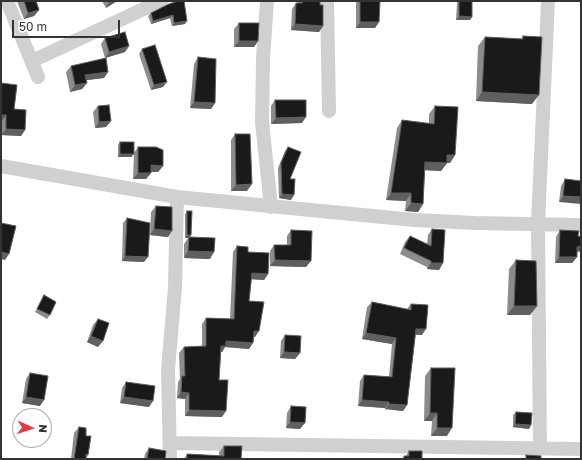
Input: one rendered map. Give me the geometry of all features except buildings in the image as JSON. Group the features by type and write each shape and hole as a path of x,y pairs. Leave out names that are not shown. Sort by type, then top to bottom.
{"street":[{"path":"7,1 38,77"},
{"path":"32,61 161,1"},
{"path":"267,1 263,59 262,122 271,207"},
{"path":"327,1 329,111"},
{"path":"540,449 538,224 548,1"},
{"path":"1,166 177,197 271,207 414,220 581,225"},
{"path":"170,459 168,370 175,287 177,197"},
{"path":"170,443 540,449 572,452"}]}
